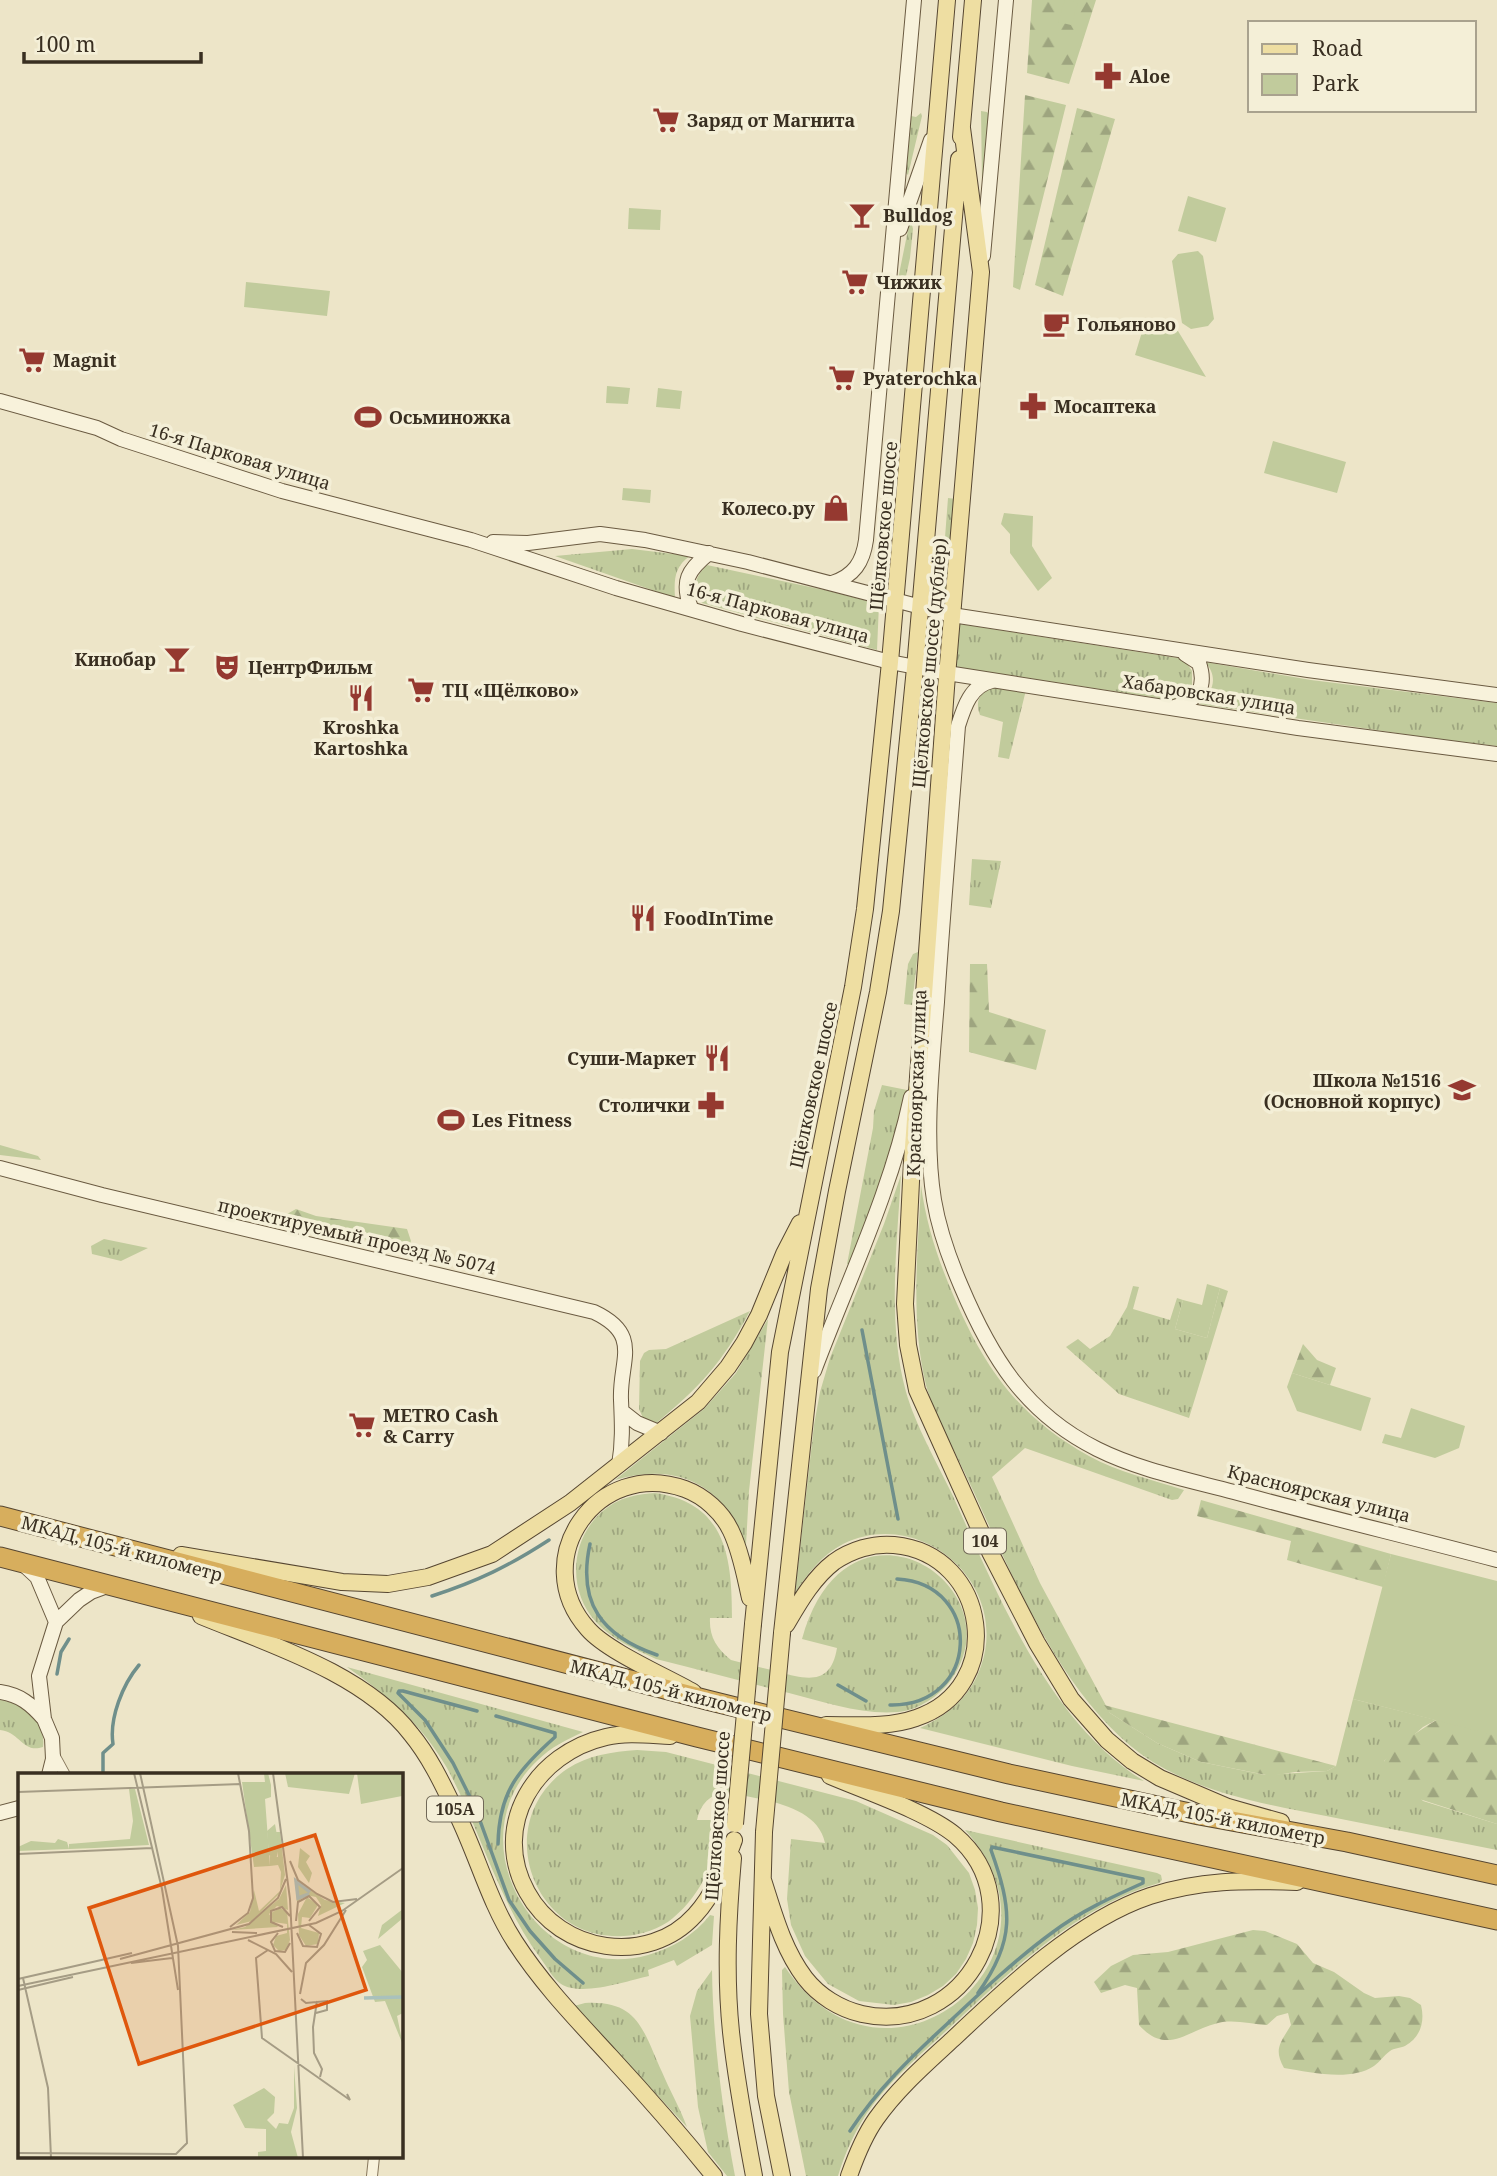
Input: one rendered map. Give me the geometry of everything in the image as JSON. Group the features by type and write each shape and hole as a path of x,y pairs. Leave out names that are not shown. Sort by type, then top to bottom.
{"highway":[{"name":"МКАД, 105-й километр","path":"0,1516 708,1700 1036,1780 1199,1815 1348,1842 1497,1875"},
{"path":"0,1557 697,1737 1000,1812 1497,1920"}],"main road":[{"path":"831,583 845,579 853,573 864,554 914,0"},
{"name":"Щёлковское шоссе","path":"754,2176 739,2095 731,2030 729,1933 734,1832 780,1352 860,948 890,662 947,0"},
{"path":"782,2176 765,2096 759,2014 764,1832 819,1289 836,1191 886,952 915,668 973,0"},
{"name":"Щёлковское шоссе (дублёр)","path":"919,1059 947,673 1006,0"},
{"path":"891,264 936,125"},
{"name":"Щёлковское шоссе (дублёр)","path":"962,128 981,272"},
{"name":"16-я Парковая улица","path":"0,401 97,428 121,439 272,488 471,540 616,588 743,624 915,668"},
{"name":"16-я Парковая улица","path":"471,540 528,543 600,534 709,553 920,608"},
{"path":"691,608 686,595 687,578 695,565 709,553"},
{"path":"920,608 1308,670 1497,695"},
{"path":"1169,708 1192,701 1203,684 1199,663 1177,650"},
{"name":"Хабаровская улица","path":"915,668 1430,747 1497,754"},
{"name":"Красноярская улица","path":"993,681 980,685 975,690 962,712 958,726 940,950 930,1144 934,1202 949,1258 977,1324 1003,1369 1018,1388 1058,1424 1096,1448 1120,1458 1302,1510 1497,1560"},
{"path":"807,1388 874,1220 896,1157 919,1059"},
{"name":"104","path":"919,1059 905,1304 908,1345 917,1390 990,1552 1037,1643 1071,1699 1107,1740 1132,1761 1160,1778 1228,1807 1348,1842"},
{"name":"проектируемый проезд № 5074","path":"0,1168 606,1317 621,1333 626,1349 622,1389 623,1441 619,1465"},
{"path":"85,1539 341,1582 388,1584 428,1577 492,1554 539,1525 698,1402 739,1351 759,1315 783,1254 808,1209"},
{"path":"623,1412 637,1423 661,1433"},
{"path":"708,1700 603,1642 583,1623 569,1598 565,1580 565,1561 577,1526 602,1498 618,1489 655,1482 691,1491 713,1508 730,1530 746,1577 753,1621"},
{"path":"783,1632 798,1604 824,1571 848,1554 876,1545 905,1546 932,1556 949,1570 963,1587 974,1613 976,1642 969,1670 953,1694 942,1704 930,1712 903,1722 808,1725"},
{"path":"22,1563 37,1577 56,1622"},
{"path":"49,1773 53,1753 52,1738 44,1719 39,1676 56,1622 79,1600 110,1585"},
{"name":"105A","path":"153,1596 341,1676 376,1700 411,1732 437,1772 514,1941 555,1996 670,2122 714,2176"},
{"path":"7,1693 39,1676"},
{"path":"7,1693 31,1704 44,1719"},
{"path":"697,1737 638,1734 607,1737 561,1755 537,1778 521,1806 515,1839 519,1871 526,1891 538,1910 563,1931 593,1944 615,1948 658,1941 694,1916 708,1899 721,1876 734,1832"},
{"path":"763,1880 779,1930 806,1979 836,2005 855,2013 895,2017 915,2014 933,2006 950,1996 965,1982 985,1947 990,1917 987,1887 980,1868 956,1836 939,1824 799,1762"},
{"path":"0,1814 18,1808"},
{"path":"849,2176 863,2138 909,2079 1062,1944 1109,1914 1148,1897 1196,1884 1251,1881 1336,1884"}],"street":[{"path":"53,1753 64,1773"},
{"path":"372,2176 374,2158"}],"green space":[{"path":"1032,0 1096,0 1069,84 1027,73"},
{"path":"1065,0 1078,3 1071,25 1058,22"},
{"path":"1025,95 1066,105 1020,290 1013,287"},
{"path":"1077,108 1115,119 1063,296 1035,285"},
{"path":"981,111 987,112 991,118 986,184 982,183"},
{"path":"921,113 908,175 911,116 916,117"},
{"path":"1188,196 1226,208 1216,242 1178,231"},
{"path":"629,208 661,210 660,230 628,229"},
{"path":"909,225 912,225 913,229 910,258 903,290 896,289"},
{"path":"1198,251 1203,256 1214,319 1208,326 1191,329 1182,323 1172,261 1178,254"},
{"path":"246,282 330,291 327,316 244,307"},
{"path":"1145,322 1178,331 1206,377 1135,355"},
{"path":"607,386 630,388 628,404 606,403"},
{"path":"658,388 682,391 680,409 656,407"},
{"path":"1273,441 1346,462 1337,493 1264,473"},
{"path":"623,488 651,490 650,503 622,500"},
{"path":"948,498 956,499 949,592 944,588 942,577"},
{"path":"1004,513 1033,516 1032,546 1052,578 1038,591 1010,553 1010,534 1001,524"},
{"path":"632,549 690,556 676,574 675,598 555,556"},
{"path":"707,565 879,604 877,650 702,603 696,583 699,574"},
{"path":"960,624 1184,659 1192,671 1192,685 1178,701 956,667"},
{"path":"1205,662 1311,680 1497,703 1497,746 1199,704 1211,690 1213,679"},
{"path":"1001,685 1026,690 1009,759 998,757 1003,722 980,715 978,709 982,695"},
{"path":"972,859 1001,861 991,908 969,905"},
{"path":"918,952 912,1005 904,1004 908,964 913,954"},
{"path":"970,964 987,964 989,1012 1046,1030 1036,1070 969,1052"},
{"path":"882,1085 907,1090 902,1123 850,1264 847,1264 874,1111"},
{"path":"0,1145 38,1156 41,1160 0,1155"},
{"path":"901,1175 895,1312 900,1366 915,1417 987,1572 1029,1652 1080,1725 1110,1756 1144,1781 920,1728 949,1711 971,1687 981,1666 987,1636 983,1607 971,1581 952,1560 929,1544 902,1536 873,1535 843,1544 828,1553 816,1565 795,1593 820,1392 830,1358"},
{"path":"921,1185 933,1240 952,1292 976,1343 1005,1387 1042,1424 1089,1456 1124,1471 1184,1490 1178,1499 1172,1500 1025,1448 992,1477 1040,1583 1110,1713 1157,1743 1201,1762 1265,1775 1327,1771 1336,1766 1353,1699 1436,1720 1423,1727 1384,1761 1423,1801 1497,1824 1497,1850 1224,1793 1165,1769 1131,1746 1101,1717 1048,1644 1026,1603 930,1397 918,1335 917,1260"},
{"path":"296,1209 316,1216 407,1229 411,1241 408,1248 402,1249 299,1222 287,1214"},
{"path":"104,1239 148,1248 121,1261 92,1254 91,1246"},
{"path":"1207,1284 1220,1288 1207,1338 1175,1329 1183,1300 1202,1305"},
{"path":"1133,1286 1139,1287 1133,1309 1170,1320 1177,1298 1183,1300 1175,1329 1207,1338 1220,1288 1228,1291 1189,1418 1119,1394 1066,1347 1078,1339 1090,1349 1110,1336 1127,1307"},
{"path":"750,1311 730,1345 697,1386 654,1425 643,1418 639,1409 640,1361 644,1353 666,1349"},
{"path":"768,1319 749,1491 746,1545 737,1524 725,1507 696,1483 678,1476 659,1474 615,1480 704,1409 736,1373"},
{"path":"1303,1344 1317,1360 1336,1368 1330,1385 1292,1373"},
{"path":"1292,1373 1371,1398 1361,1431 1297,1411 1287,1387"},
{"path":"1411,1408 1465,1426 1459,1448 1435,1458 1382,1443 1385,1434 1401,1438"},
{"path":"655,1493 679,1499 697,1508 711,1521 720,1536 730,1574 732,1618 710,1618 710,1624 715,1641 731,1660 799,1677 809,1678 824,1674 834,1660 837,1648 802,1639 824,1590 854,1563 887,1555 919,1563 946,1582 963,1611 966,1644 951,1680 934,1697 921,1705 898,1712 870,1712 656,1659 616,1639 596,1622 580,1593 576,1562 580,1546 586,1531 608,1507 630,1497"},
{"path":"1201,1500 1391,1554 1383,1587 1287,1560 1291,1541 1197,1516"},
{"path":"1391,1554 1497,1581 1497,1736 1353,1699"},
{"path":"347,1667 583,1732 543,1755 514,1792 504,1828 506,1865 519,1899 542,1928 572,1949 608,1959 648,1955 666,1949 690,1935 710,1915 714,1916 712,1945 677,1966 674,1960 648,1970 649,1976 617,1984 580,1989 558,1982 513,1914 459,1792 437,1752 403,1712"},
{"path":"0,1700 18,1705 38,1721 43,1747 31,1748 12,1734 0,1730"},
{"path":"1104,1705 1336,1766 1327,1771 1271,1776 1201,1762 1157,1743 1110,1713"},
{"path":"1441,1717 1497,1724 1497,1824 1410,1796 1389,1779 1382,1767 1399,1746"},
{"path":"637,1750 666,1752 856,1801 933,1835 947,1845 969,1873 978,1908 973,1943 956,1974 928,1995 894,2005 859,2001 828,1984 805,1956 791,1925 787,1899 791,1839 825,1843 820,1830 811,1820 785,1806 727,1792 711,1798 701,1809 697,1820 720,1820 716,1848 700,1886 673,1918 650,1931 624,1936 592,1933 565,1920 545,1900 532,1875 527,1847 530,1818 544,1792 567,1769 592,1757"},
{"path":"965,1830 1157,1873 1162,1880 1100,1908 1071,1925 1018,1966 914,2060 884,2091 858,2128 838,2176 806,2176 789,2092 782,1970 785,1967 826,2009 871,2027 917,2024 956,2003 986,1970 1001,1927 995,1879"},
{"path":"1253,1930 1265,1931 1297,1944 1313,1963 1334,1972 1375,1998 1399,1996 1410,1998 1421,2005 1422,2023 1415,2038 1405,2046 1392,2050 1364,2071 1342,2075 1306,2072 1284,2068 1279,2056 1280,2046 1291,2025 1288,2013 1277,2016 1267,2025 1224,2022 1177,2039 1159,2039 1139,2025 1137,1988 1125,1985 1101,1993 1094,1982 1111,1966 1133,1955 1168,1952"},
{"path":"712,1970 719,2073 735,2176 727,2176 708,2152 698,2107 690,2016 697,1991"},
{"path":"603,2003 617,2007 637,2021 687,2127 574,2006"}],"waterway":[{"path":"862,1330 898,1519"},
{"path":"432,1596 493,1572 549,1540"},
{"path":"590,1544 587,1584 598,1614 608,1627 622,1638 657,1655"},
{"path":"890,1705 920,1700 941,1687 955,1667 960,1645 957,1622 946,1601 926,1586 897,1579"},
{"path":"57,1674 61,1652 69,1639"},
{"path":"103,1773 103,1753 113,1744 115,1713 128,1682 139,1665"},
{"path":"838,1685 866,1701"},
{"path":"477,1711 403,1691 398,1693 425,1720 453,1763 475,1807 509,1900 530,1931 555,1959 583,1983"},
{"path":"496,1716 555,1733 555,1737 531,1760 513,1783 502,1810 498,1844"},
{"path":"850,2131 871,2102 908,2062 1012,1965 1064,1924 1143,1883 1143,1879 992,1847 1003,1890 1007,1924 999,1957 978,1993"}],"place":[{"name":"Aloe","path":"1108,76"},
{"name":"Заряд от Магнита","path":"666,120"},
{"name":"Bulldog","path":"862,215"},
{"name":"Чижик","path":"855,282"},
{"name":"Гольяново","path":"1056,324"},
{"name":"Magnit","path":"32,360"},
{"name":"Pyaterochka","path":"842,378"},
{"name":"Мосаптека","path":"1033,406"},
{"name":"Осьминожка","path":"368,417"},
{"name":"Колесо.ру","path":"836,508"},
{"name":"Кинобар","path":"177,659"},
{"name":"ЦентрФильм","path":"227,667"},
{"name":"ТЦ «Щёлково»","path":"421,690"},
{"name":"Kroshka Kartoshka","path":"361,698"},
{"name":"FoodInTime","path":"643,918"},
{"name":"Суши-Маркет","path":"717,1058"},
{"name":"Школа №1516 (Основной корпус)","path":"1462,1090"},
{"name":"Столички","path":"711,1105"},
{"name":"Les Fitness","path":"451,1120"},
{"name":"METRO Cash & Carry","path":"362,1425"}]}
